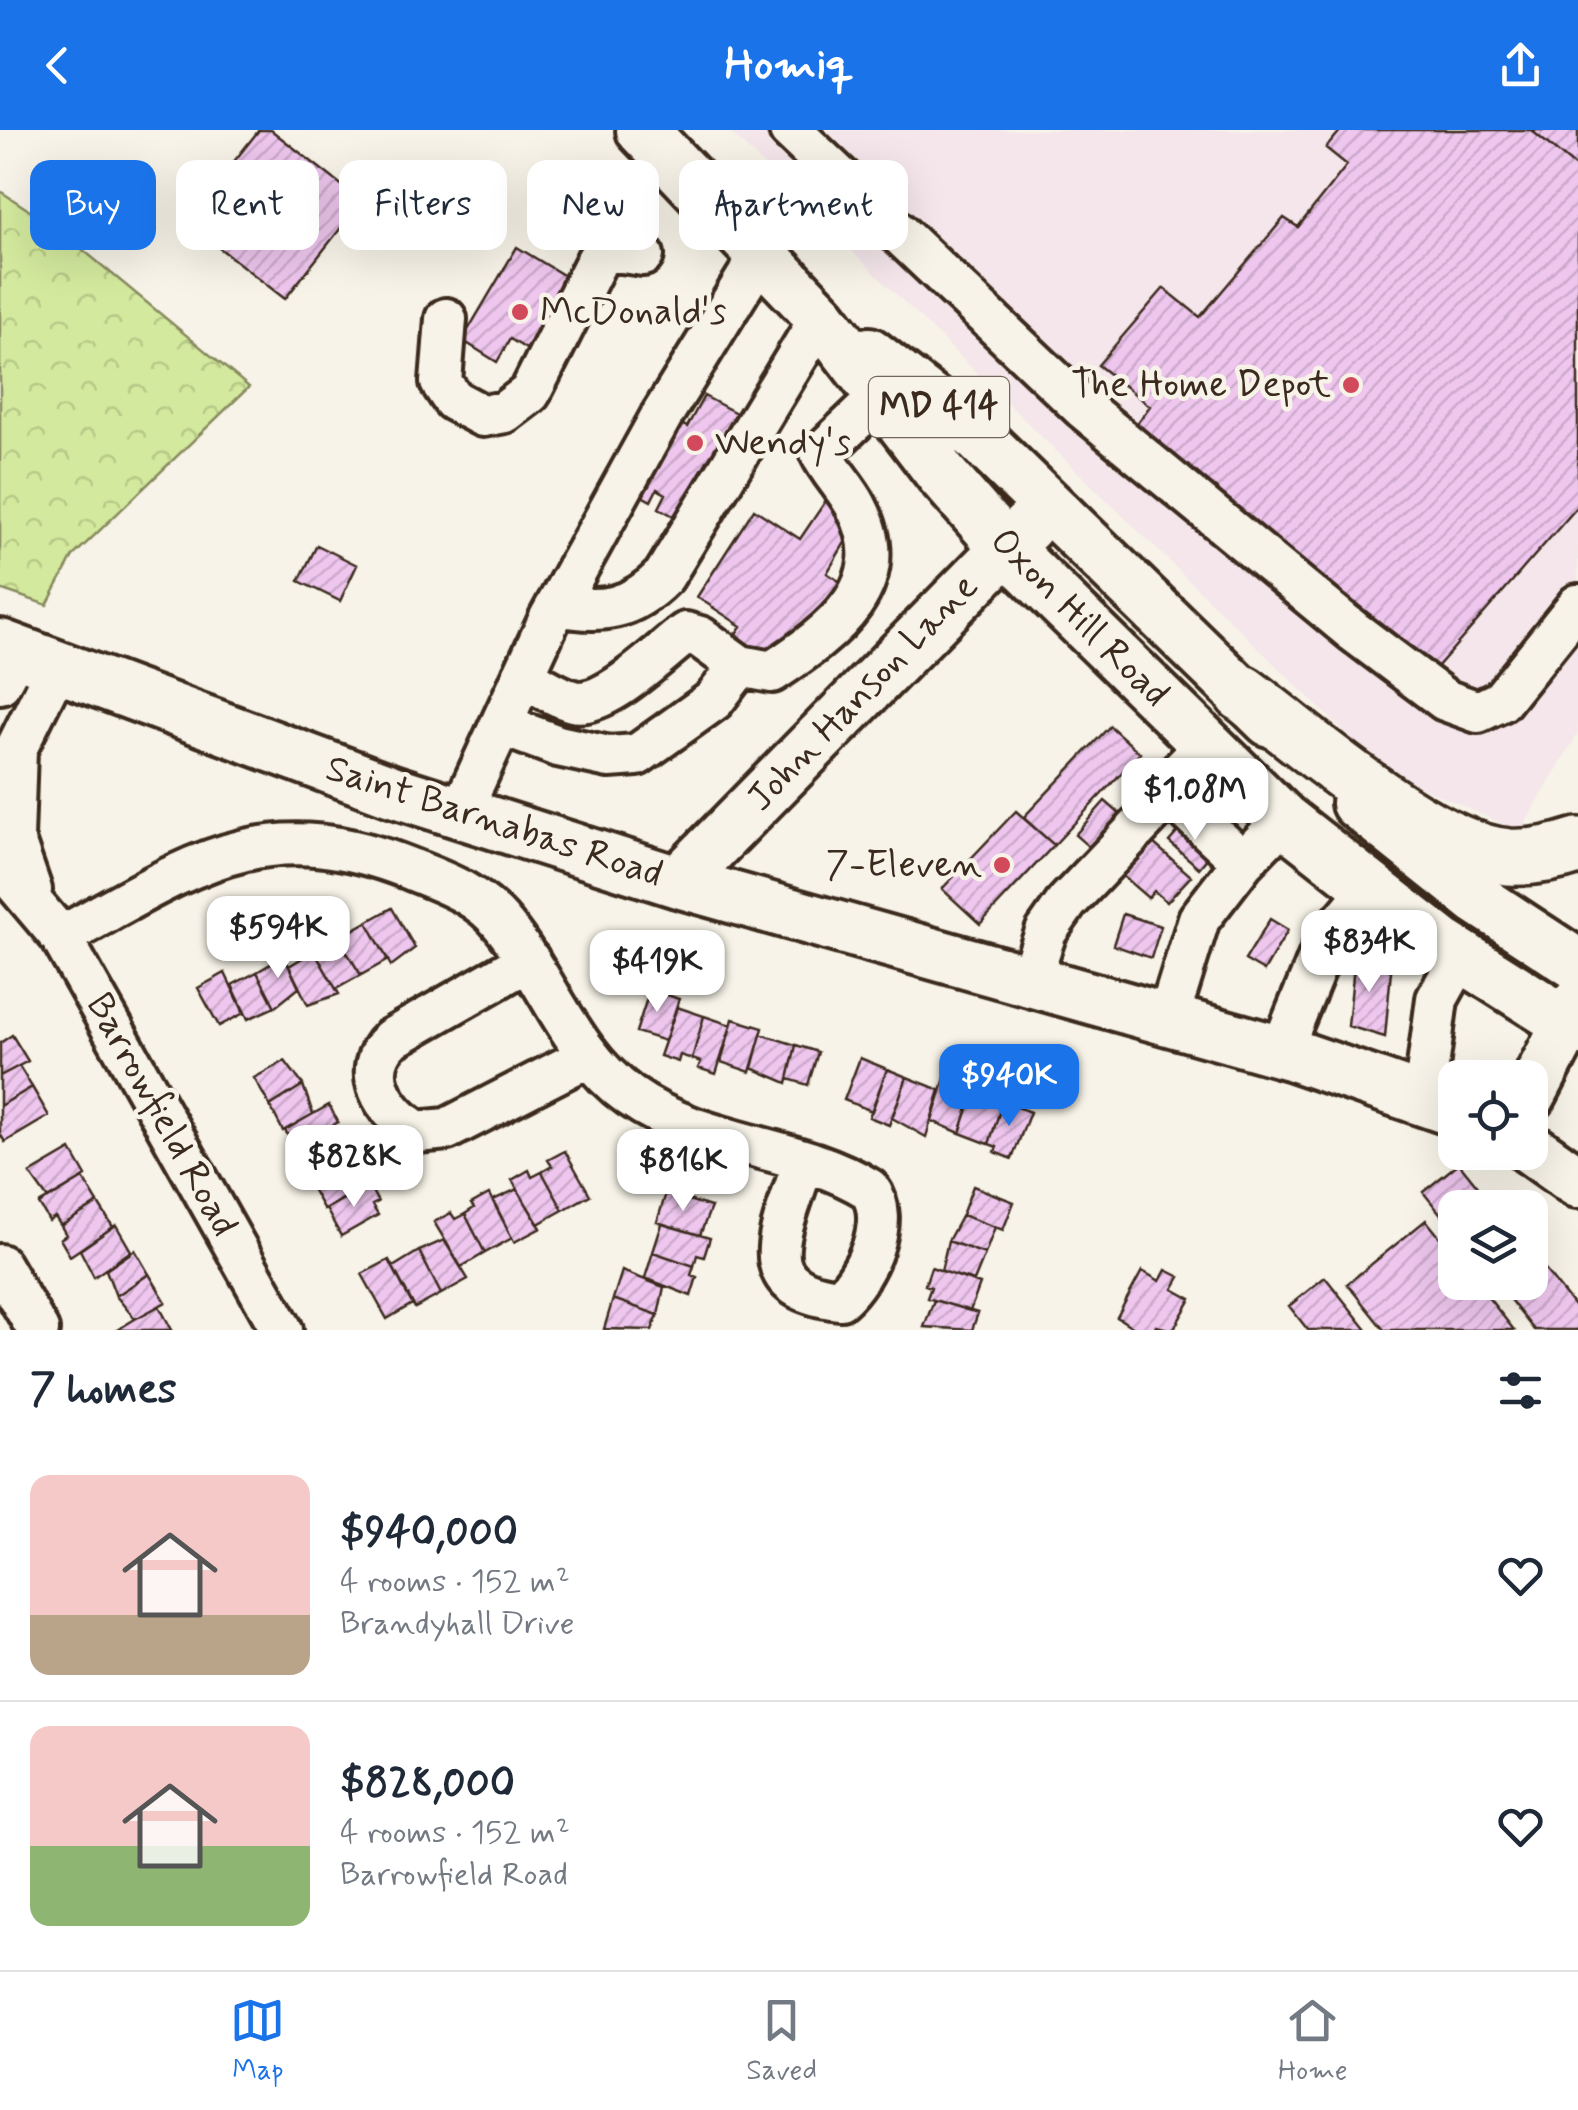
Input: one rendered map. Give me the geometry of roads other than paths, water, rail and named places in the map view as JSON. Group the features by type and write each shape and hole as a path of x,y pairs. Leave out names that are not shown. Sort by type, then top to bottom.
{"highway":[{"path":"1242,693 1423,826 1468,848 1511,857 1578,846"}],"main road":[{"name":"Oxon Hill Road","path":"642,130 820,317 880,397 1006,548 1284,820 1368,890 1461,956 1575,1019"},
{"name":"Oxon Hill Road","path":"820,317 979,438 1327,778 1409,848 1578,965"},
{"name":"John Hanson Lane","path":"678,882 1051,505"},
{"name":"Saint Barnabas Road","path":"19,661 460,813 678,882 1168,1018 1438,1104"},
{"path":"1548,1065 1575,1019"},
{"path":"1548,1161 1578,1182"}],"street":[{"path":"790,130 1083,408 1353,631 1445,700 1478,712 1501,701 1578,605"},
{"path":"446,319 441,382 452,400 483,416 514,405 530,392 598,260 608,250 642,255"},
{"path":"460,813 557,605 662,415 760,254"},
{"path":"557,605 594,612 610,610 648,593 664,576 820,317"},
{"path":"523,676 569,701 588,703 613,690 686,633 700,637 740,666 772,672 808,648 855,601 871,570 872,544 855,504 821,453 880,397"},
{"name":"Barrowfield Road","path":"19,661 13,838 36,904"},
{"path":"501,725 558,746 609,757 637,755 714,700 740,666"},
{"path":"1030,979 1046,932 1067,902 1170,794 1171,781 1207,745"},
{"path":"1170,794 1244,862"},
{"path":"1168,1018 1200,919 1244,862 1284,820"},
{"path":"61,937 201,864 258,844 290,842 385,858 459,889 489,909 529,960 589,1056 627,1094 664,1116 802,1163 865,1186 879,1207 858,1284 840,1299 790,1284 779,1271 776,1253 802,1163"},
{"name":"Barrowfield Road","path":"0,865 61,937 282,1330"},
{"path":"1281,1052 1326,941 1368,890"},
{"path":"1439,1060 1438,999 1461,956"},
{"path":"529,960 391,1038 379,1050 373,1071 392,1114 417,1132 447,1129 589,1056"},
{"path":"0,1265 38,1330"}],"place":[{"name":"McDonald's","path":"520,312"},
{"name":"The Home Depot","path":"1351,385"},
{"name":"Wendy's","path":"695,443"},
{"name":"7-Eleven","path":"1002,865"}]}
